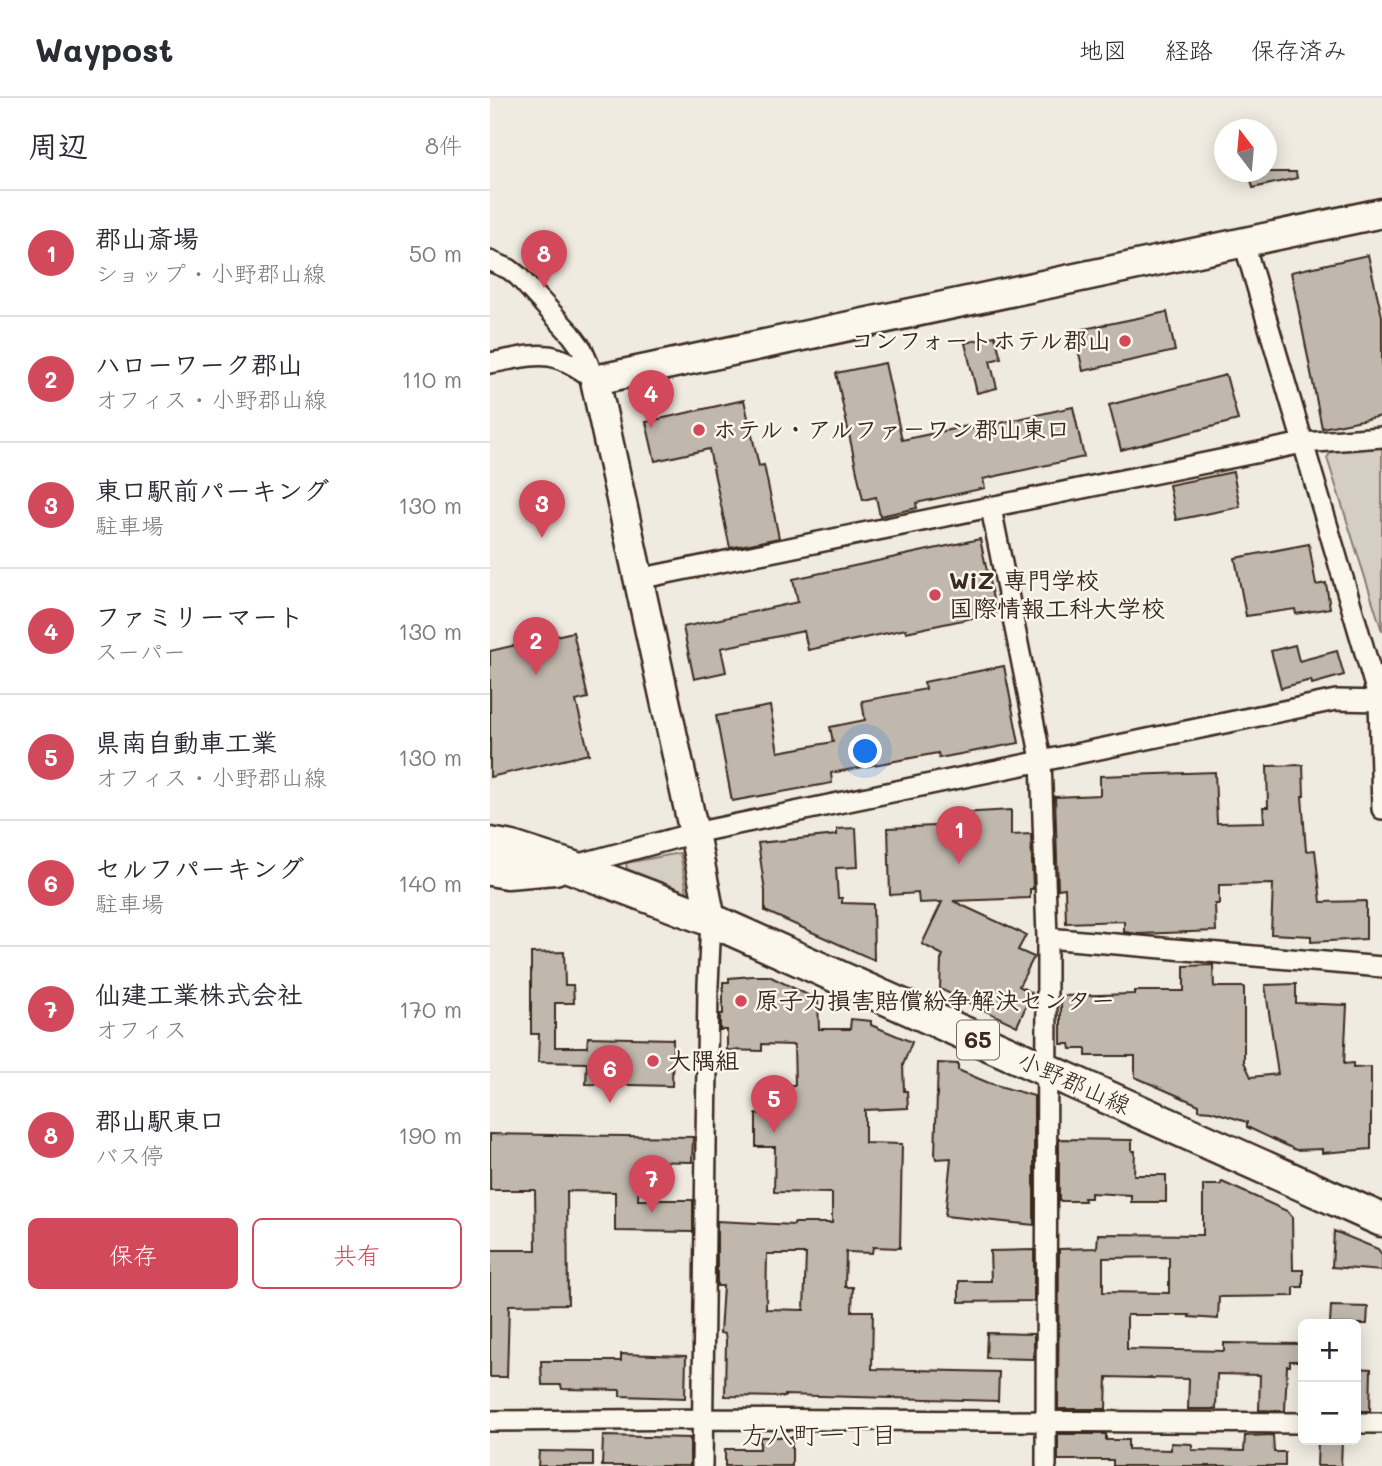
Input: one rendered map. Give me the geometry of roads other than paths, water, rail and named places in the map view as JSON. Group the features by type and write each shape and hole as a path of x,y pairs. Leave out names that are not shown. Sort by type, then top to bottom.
{"main road":[{"name":"小野郡山線","path":"490,844 512,848 571,867 711,920 1382,1220"},
{"name":"小野郡山線","path":"490,869 508,872 571,867"}],"street":[{"path":"490,363 537,354 549,355 573,364 595,380 1382,213"},
{"path":"1244,243 1381,700 1382,809"},
{"path":"490,261 518,276 571,334 582,349 595,380 711,920 702,1466"},
{"path":"638,579 1303,443 1382,437"},
{"path":"991,508 1041,759 1047,938 1046,1466"},
{"path":"571,867 694,833 1041,759 1336,700 1381,700"},
{"path":"1047,938 1382,967"},
{"path":"490,1421 703,1419 1298,1423"},
{"path":"1361,1423 1382,1423"}],"place":[{"name":"郡山駅東口","path":"544,288"},
{"name":"コンフォートホテル郡山","path":"1125,341"},
{"name":"ファミリーマート","path":"651,428"},
{"name":"ホテル・アルファ－ワン郡山東口","path":"699,430"},
{"name":"東口駅前パーキング","path":"542,538"},
{"name":"WiZ 専門学校 国際情報工科大学校","path":"935,595"},
{"name":"ハローワーク郡山","path":"536,675"},
{"name":"郡山斎場","path":"959,864"},
{"name":"原子力損害賠償紛争解決センター","path":"741,1001"},
{"name":"大隅組","path":"653,1061"},
{"name":"セルフパーキング","path":"610,1103"},
{"name":"県南自動車工業","path":"774,1133"},
{"name":"仙建工業株式会社","path":"652,1213"}],"district":[{"name":"方八町一丁目","path":"819,1435"}]}
